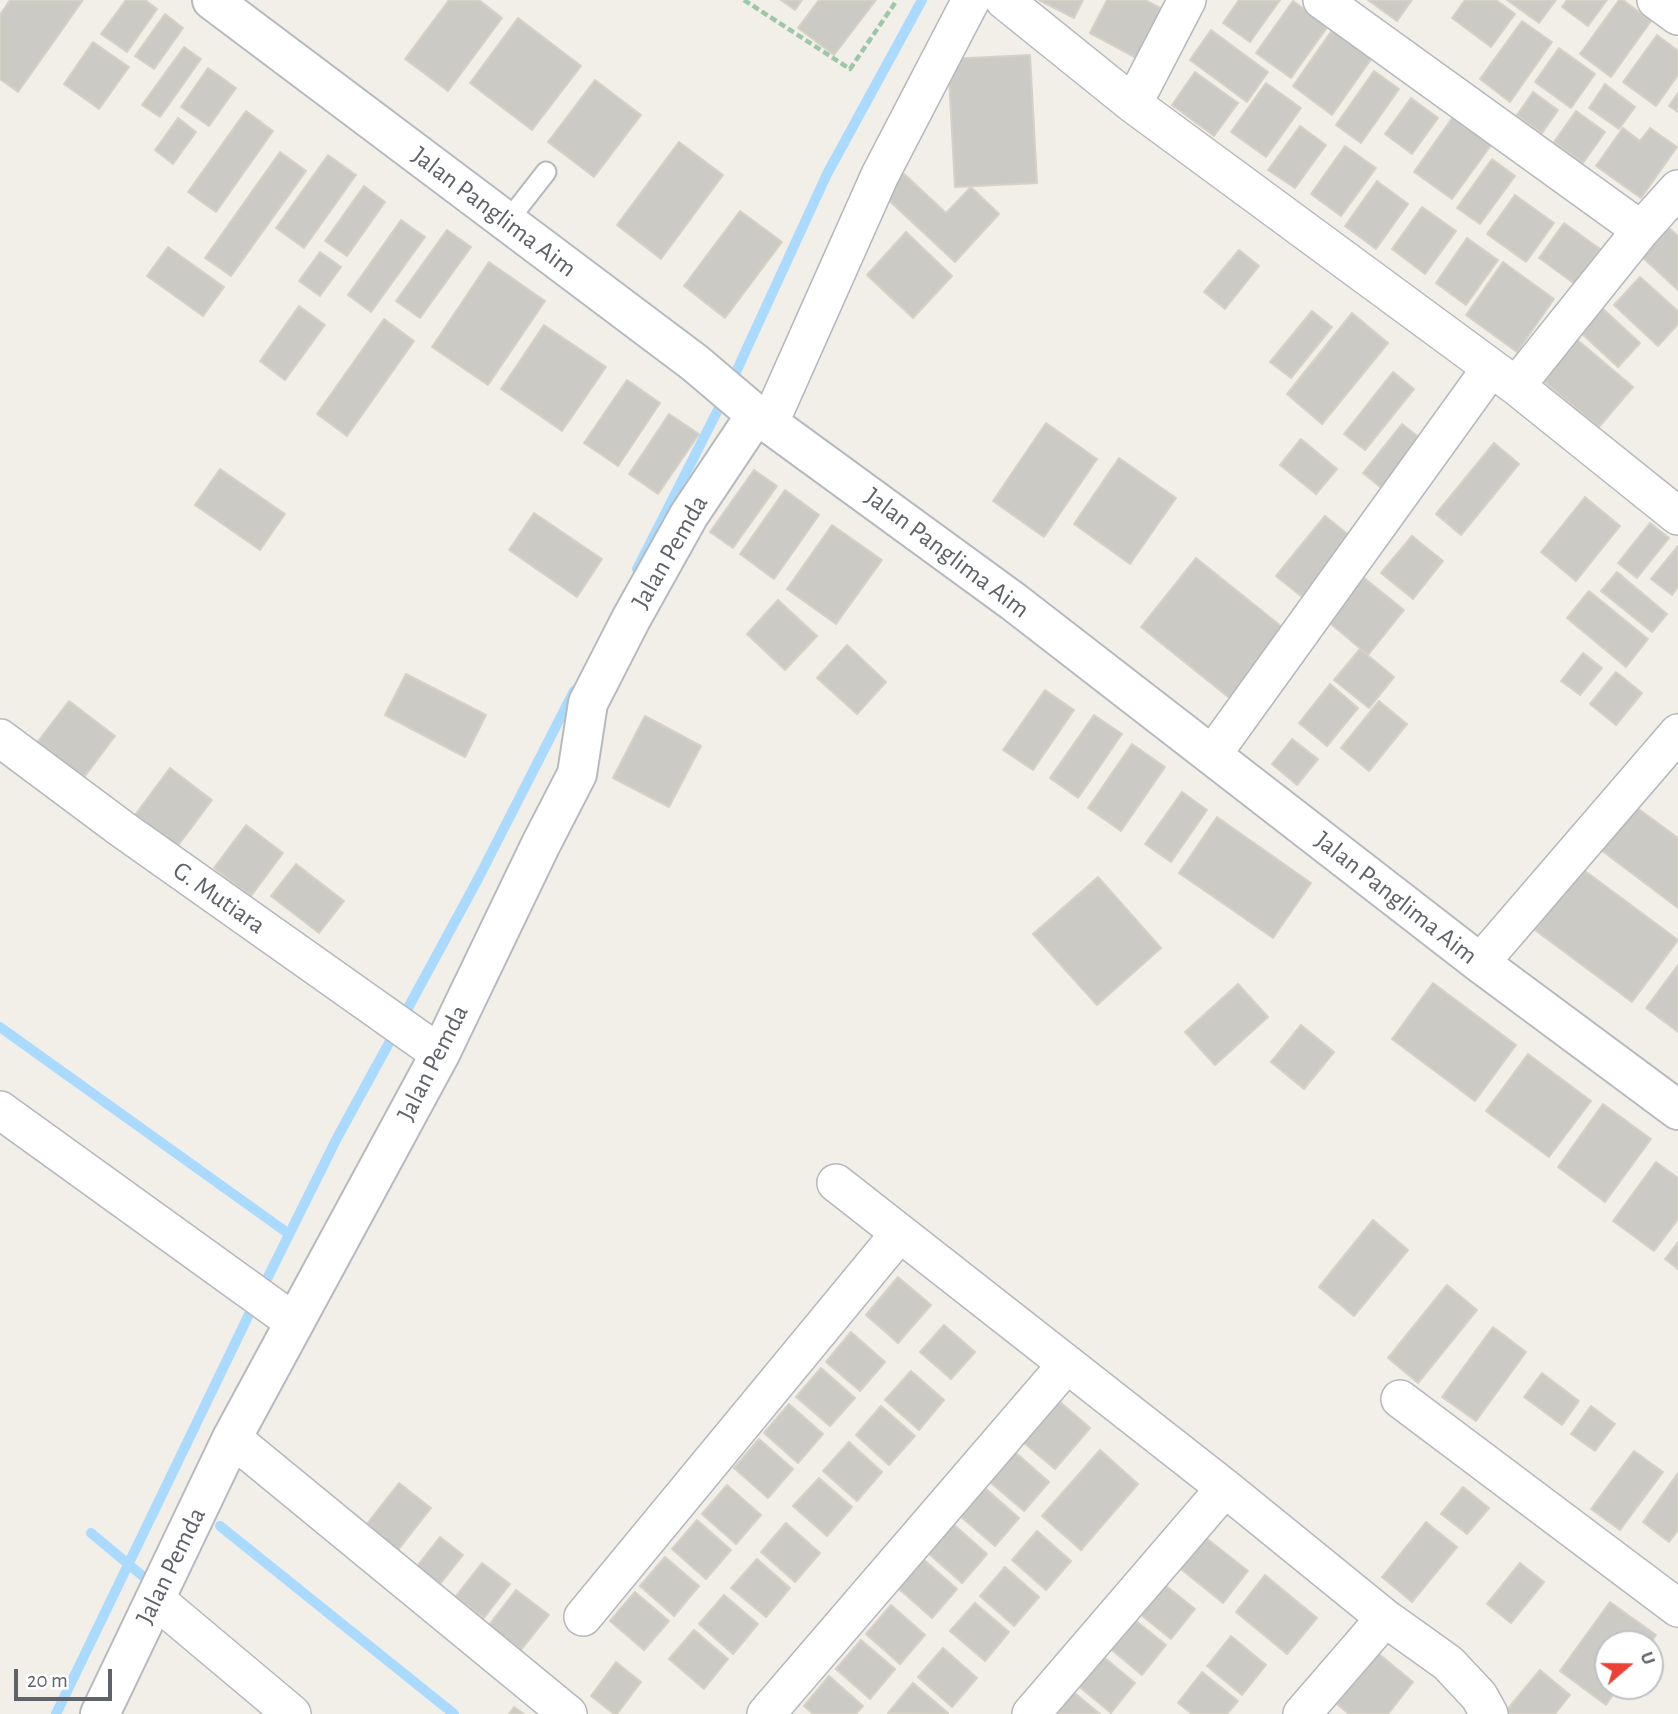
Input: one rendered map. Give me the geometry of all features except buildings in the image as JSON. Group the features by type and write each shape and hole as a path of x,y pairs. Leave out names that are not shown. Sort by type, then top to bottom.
{"street":[{"name":"Jalan Panglima Aim","path":"212,0 759,414 1014,602 1480,963 1678,1110"},
{"path":"759,414 971,0"},
{"path":"1004,0 1133,104 1503,377 1678,516"},
{"path":"1133,104 1187,0"},
{"path":"1322,0 1641,230"},
{"path":"1656,0 1678,16"},
{"path":"1212,755 1503,377 1678,189"},
{"name":"Jalan Pemda","path":"100,1714 289,1315 440,1054 577,774 588,703 688,515 759,414"},
{"path":"1480,963 1678,733"},
{"name":"G. Mutiara","path":"0,738 122,829 440,1054"},
{"path":"0,1110 289,1315"},
{"path":"836,1182 1225,1488 1385,1618 1448,1663 1479,1696 1489,1714"},
{"path":"583,1617 900,1234"},
{"path":"766,1714 1067,1364"},
{"path":"1399,1399 1678,1608"},
{"path":"232,1438 568,1714"},
{"path":"1031,1714 1225,1488"},
{"path":"155,1599 292,1714"},
{"path":"1303,1714 1385,1618"}],"lane":[{"path":"507,222 546,172"}],"path":[{"path":"744,0 850,69 897,0"}],"waterway":[{"path":"730,385 827,174 922,0"},
{"path":"637,569 724,398"},
{"path":"402,1019 478,879 574,691"},
{"path":"0,1027 289,1234"},
{"path":"262,1289 337,1138 395,1032"},
{"path":"56,1714 255,1302"},
{"path":"220,1526 454,1714"},
{"path":"91,1533 145,1578"}]}
